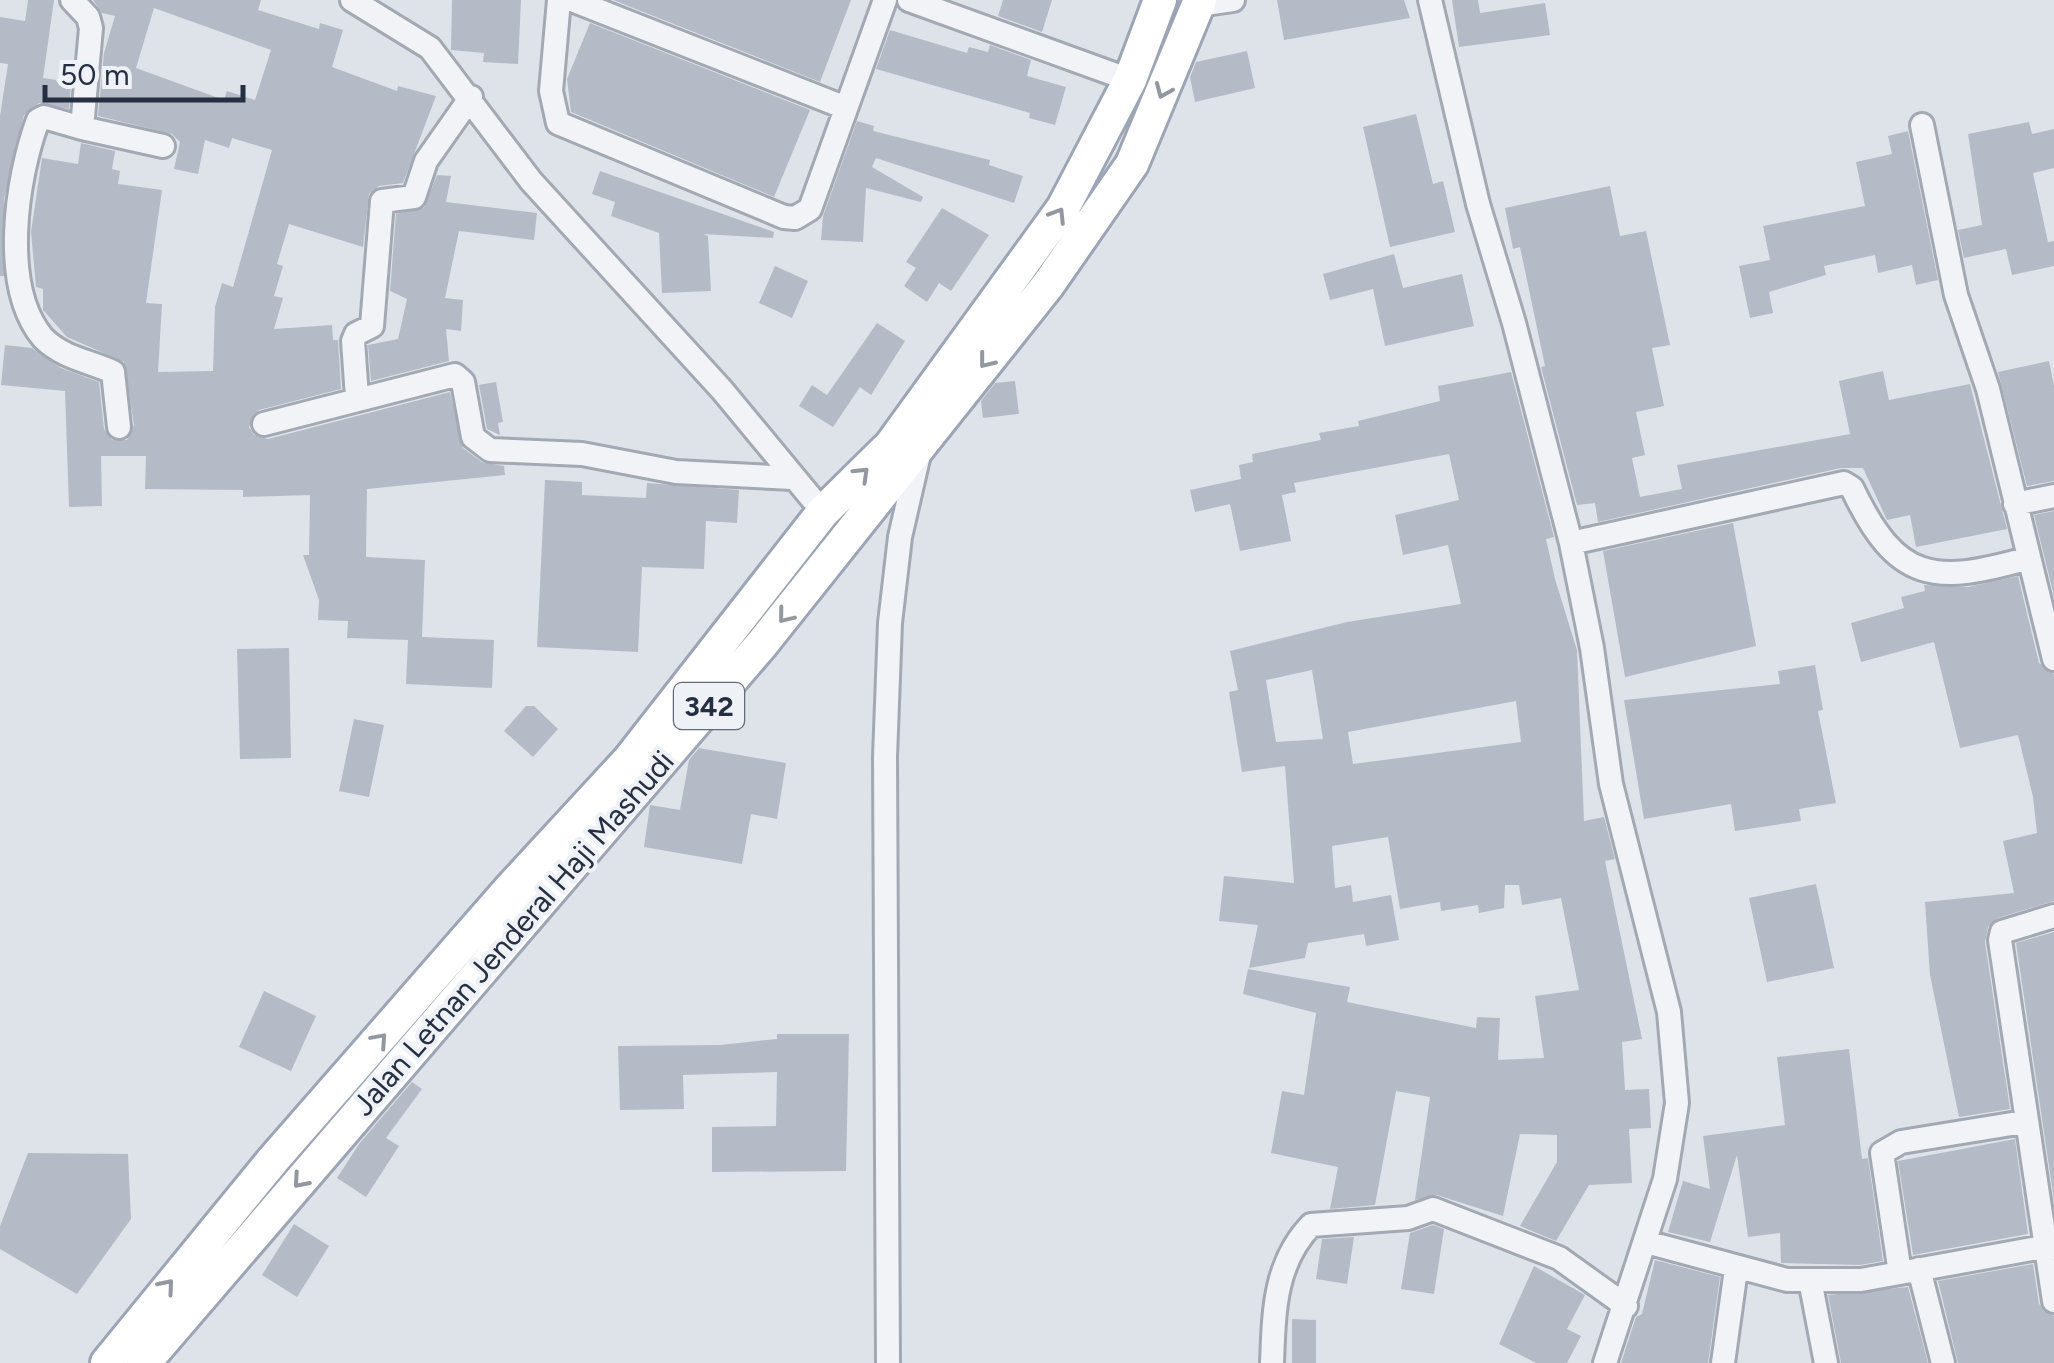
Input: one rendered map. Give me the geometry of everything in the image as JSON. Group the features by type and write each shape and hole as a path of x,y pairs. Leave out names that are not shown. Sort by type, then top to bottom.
{"main road":[{"name":"Jalan Letnan Jenderal Haji Mashudi","path":"107,1363 320,1106 629,760 824,512 892,445 1023,268 1062,208 1130,80 1160,0"},
{"name":"Jalan Letnan Jenderal Haji Mashudi","path":"144,1363 738,672 922,445 1106,205 1132,164 1199,2"},
{"path":"320,1106 344,1130"}],"street":[{"path":"72,0 88,17 90,28 82,128"},
{"path":"352,0 430,48 531,181 722,390 824,512"},
{"path":"559,0 550,91 558,123 784,217 796,218 810,209 886,0"},
{"path":"572,0 846,108"},
{"path":"909,0 1130,80"},
{"path":"1199,2 1233,0"},
{"path":"1430,0 1478,204 1514,323 1571,544 1592,648 1611,784 1669,1012 1677,1103 1665,1179 1605,1363"},
{"path":"357,397 353,341 356,334 372,326 382,201 414,198 426,161 471,98"},
{"path":"120,427 112,372 74,360 43,338 29,317 18,284 13,245 21,164 38,120 44,117 163,146"},
{"path":"1922,125 1956,295 1988,389 2054,658"},
{"path":"264,424 455,374 463,382 473,437 490,450 582,454 676,472 792,478"},
{"path":"888,1363 884,1223 886,718 900,537 922,445"},
{"path":"1571,544 1844,483 1852,488 1885,546 1931,573 1976,572 2029,558"},
{"path":"2015,504 2054,496"},
{"path":"2054,916 2002,932 2000,940 2024,1122 2048,1246 2054,1300"},
{"path":"1942,1363 1909,1271 1882,1154 1901,1142 2024,1122"},
{"path":"1272,1363 1281,1268 1296,1240 1311,1224 1408,1218 1433,1209 1558,1258 1626,1306"},
{"path":"1646,1242 1736,1269 1810,1280 1861,1280 2048,1246"},
{"path":"1723,1363 1736,1269"},
{"path":"1810,1280 1826,1363"}],"building":[{"path":"28,0 54,0 43,78 71,82 69,109 39,103 24,115 4,199 4,276 0,276 0,116 8,64 0,63 0,17 25,21"},
{"path":"93,0 261,0 258,10 319,29 320,23 343,30 332,67 397,91 398,86 436,96 403,183 379,186 369,194 363,247 289,224 277,264 283,266 274,296 283,298 274,329 332,325 333,340 338,340 341,389 259,410 249,427 254,435 268,439 450,392 463,448 482,462 504,466 505,475 367,489 366,557 425,560 422,637 494,640 492,688 406,684 408,640 347,638 348,621 318,620 319,600 303,555 309,555 310,495 243,497 243,490 145,489 146,456 101,456 102,506 69,507 65,391 1,385 5,345 32,348 61,368 99,382 104,429 112,440 127,440 134,425 124,362 67,337 43,310 43,289 36,287 31,232 42,158 78,164 81,143 115,151 112,169 120,171 118,184 162,190 146,303 162,304 158,372 213,371 215,307 222,283 233,287 272,150 232,138 229,148 205,140 198,174 174,169 180,142 172,134 98,116 104,53 115,16 102,13","holes":["154,8 271,50 255,100 227,91 224,100 136,68"]},
{"path":"452,0 521,0 518,64 483,62 484,53 451,50"},
{"path":"613,0 851,0 820,82"},
{"path":"1003,0 1052,0 1042,32 998,16"},
{"path":"1277,0 1404,0 1410,18 1284,40"},
{"path":"1452,0 1478,0 1480,13 1545,3 1550,35 1459,47"},
{"path":"590,23 810,110 774,197 571,112 567,79"},
{"path":"890,30 967,53 969,47 988,52 990,45 1031,60 1027,76 1066,87 1055,125 1029,118 1030,113 876,69"},
{"path":"1247,51 1255,88 1195,102 1190,77 1196,62"},
{"path":"1416,114 1433,184 1443,181 1455,232 1390,247 1363,127"},
{"path":"857,121 874,126 873,131 990,160 989,165 1023,176 1014,203 876,158 872,167 923,197 921,202 866,188 863,242 821,240 823,216"},
{"path":"2029,122 2032,134 2054,129 2054,168 2033,173 2048,242 2054,241 2054,266 2012,275 2006,249 1964,258 1958,230 1982,225 1968,134"},
{"path":"1908,131 1938,280 1916,285 1912,265 1878,273 1875,255 1824,266 1826,275 1769,292 1773,313 1750,318 1739,266 1770,260 1763,226 1865,206 1856,162 1892,154 1888,136"},
{"path":"600,171 774,232 773,238 703,234 708,236 711,291 662,293 659,233 611,216 615,202 592,194"},
{"path":"437,175 451,176 446,202 537,213 534,240 459,231 445,298 463,300 461,331 446,329 449,361 371,381 368,345 398,339 407,299 390,291 396,214 424,208"},
{"path":"1610,186 1620,236 1646,231 1670,345 1652,348 1664,406 1636,412 1645,455 1632,458 1640,497 1682,489 1677,465 1850,434 1839,381 1883,371 1889,400 1970,384 2007,529 1916,547 1910,515 1887,520 1863,468 1841,468 1598,522 1595,503 1577,505 1541,367 1545,366 1520,247 1513,249 1505,208"},
{"path":"942,208 989,235 951,291 939,283 927,302 904,286 916,268 906,262"},
{"path":"1394,254 1403,288 1462,274 1474,326 1385,346 1373,289 1330,300 1323,274"},
{"path":"775,266 808,281 792,318 759,303"},
{"path":"877,323 905,341 871,395 860,387 833,427 799,406 812,385 827,395"},
{"path":"2049,361 2054,386 2054,481 2027,486 1998,372"},
{"path":"1511,372 1554,537 1546,539 1555,579 1577,650 1584,821 1604,817 1615,859 1605,861 1642,1039 1622,1042 1625,1090 1649,1089 1651,1128 1629,1129 1632,1183 1589,1185 1556,1241 1520,1226 1557,1162 1557,1135 1520,1134 1503,1216 1437,1195 1415,1200 1430,1097 1396,1091 1375,1205 1330,1209 1338,1167 1271,1153 1282,1091 1304,1095 1316,1013 1243,994 1248,969 1350,987 1347,1002 1476,1028 1477,1017 1500,1018 1498,1060 1544,1058 1535,996 1579,990 1561,898 1522,905 1519,885 1505,885 1504,908 1479,913 1478,905 1441,911 1440,902 1400,909 1388,837 1332,846 1335,888 1351,885 1353,902 1391,895 1399,940 1366,946 1364,934 1308,943 1305,958 1249,968 1258,925 1219,921 1224,876 1294,883 1285,766 1242,772 1229,692 1238,690 1230,651 1347,622 1461,604 1448,545 1403,555 1395,515 1459,500 1449,454 1294,483 1296,492 1282,495 1291,541 1240,551 1230,504 1195,512 1190,490 1241,479 1239,465 1253,462 1252,454 1321,440 1319,433 1359,426 1358,421 1440,401 1438,386","holes":["1312,670 1323,739 1276,742 1266,680","1516,701 1521,742 1353,764 1348,732"]},
{"path":"1015,381 1019,414 983,418 981,401 995,383"},
{"path":"496,382 503,422 498,423 500,435 487,429 479,385"},
{"path":"545,480 582,482 582,495 646,498 647,483 739,490 737,523 706,521 704,569 642,567 638,652 537,647"},
{"path":"2054,511 2054,596 2034,515"},
{"path":"1733,523 1756,646 1625,677 1603,551"},
{"path":"2018,576 2039,663 2054,674 2054,901 1998,918 1988,927 1985,942 2010,1109 1959,1117 1930,975 1925,902 2014,893 2003,841 2037,833 2033,797 2018,735 1960,748 1934,642 1861,662 1851,623 1904,608 1901,597 1925,591 1924,585 1968,587"},
{"path":"289,648 291,758 240,759 237,649"},
{"path":"1815,665 1823,710 1818,711 1836,803 1799,809 1801,821 1735,831 1731,804 1644,819 1624,700 1780,684 1778,671"},
{"path":"526,706 534,706 558,729 533,757 504,731"},
{"path":"354,719 384,725 369,797 339,791"},
{"path":"699,748 786,763 777,819 751,814 742,864 644,847 650,805 680,810 689,760"},
{"path":"1816,884 1834,968 1767,982 1749,898"},
{"path":"2054,932 2054,1200 2016,943"},
{"path":"264,991 316,1016 291,1071 239,1047"},
{"path":"777,1034 849,1034 846,1171 712,1172 712,1127 776,1126 777,1072 683,1075 684,1109 620,1110 618,1046 720,1045 777,1039"},
{"path":"1849,1049 1862,1159 1868,1158 1883,1261 1860,1265 1781,1263 1780,1233 1748,1237 1737,1155 1710,1242 1668,1232 1683,1181 1710,1189 1703,1136 1785,1125 1777,1057"},
{"path":"412,1082 422,1089 386,1138 399,1146 366,1197 337,1178 359,1144"},
{"path":"2015,1139 2028,1234 1913,1255 1898,1161"},
{"path":"28,1153 128,1154 131,1219 77,1294 0,1249 0,1226"},
{"path":"294,1224 329,1246 297,1297 262,1275"},
{"path":"1433,1225 1444,1229 1434,1294 1401,1289 1410,1233"},
{"path":"1354,1237 1347,1284 1316,1279 1322,1239"},
{"path":"1655,1260 1720,1277 1708,1363 1621,1363 1636,1317 1642,1314"},
{"path":"2033,1264 2039,1304 2054,1316 2054,1363 1958,1363 1938,1281"},
{"path":"1534,1266 1585,1295 1567,1329 1581,1336 1567,1363 1536,1363 1499,1344"},
{"path":"1908,1287 1928,1363 1841,1363 1828,1295"},
{"path":"1292,1319 1316,1320 1316,1363 1292,1363"}]}
